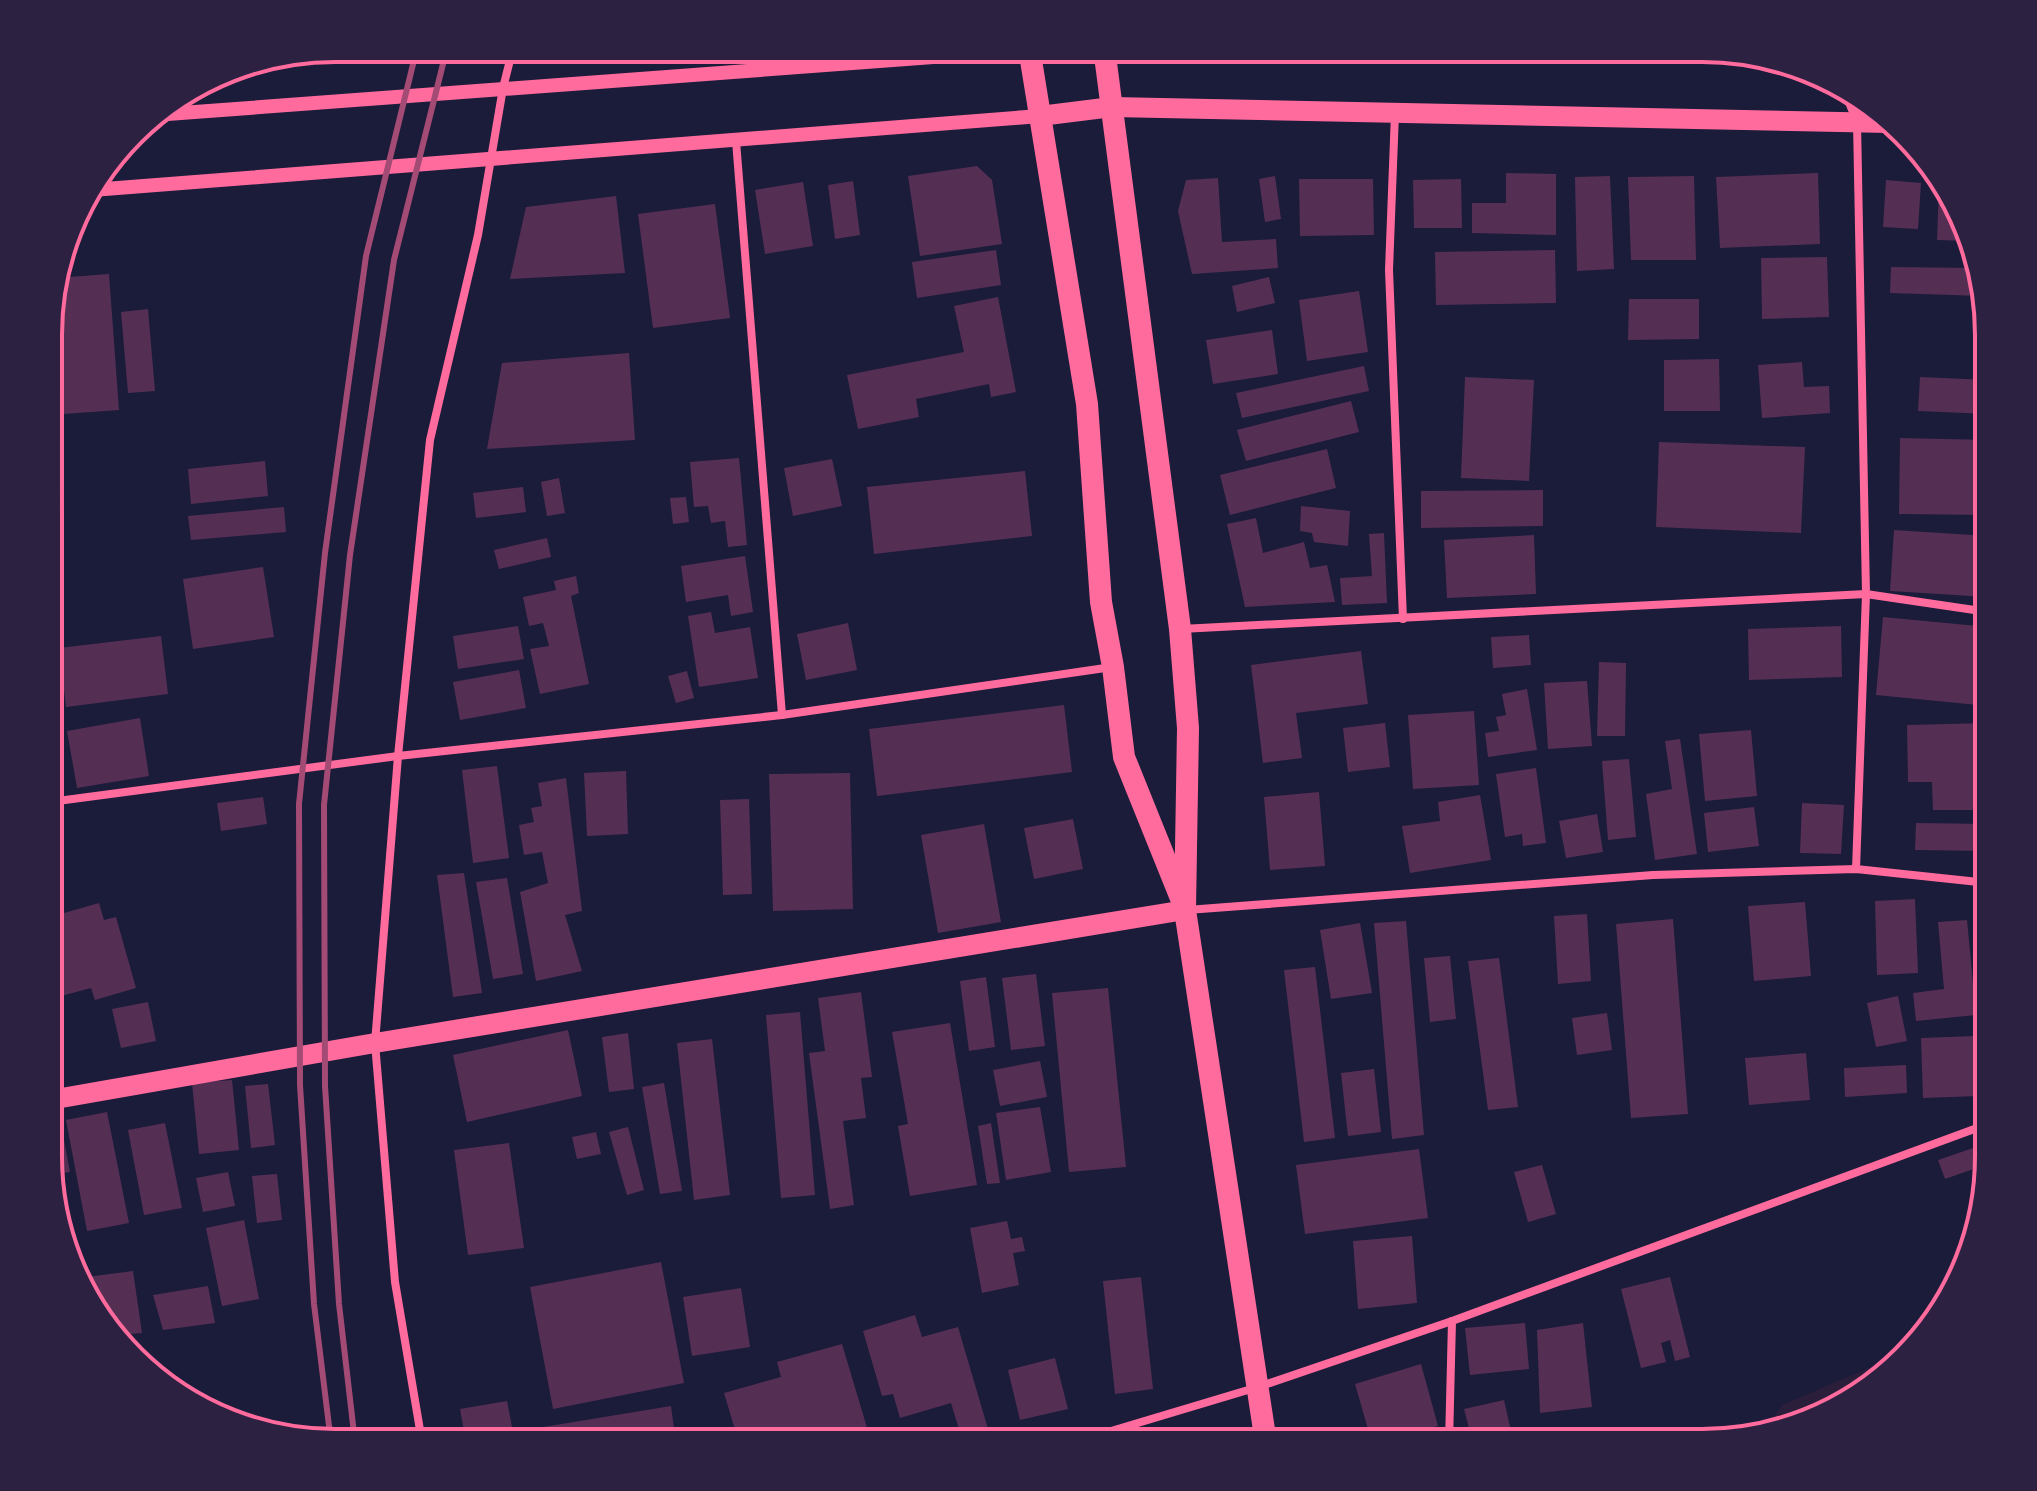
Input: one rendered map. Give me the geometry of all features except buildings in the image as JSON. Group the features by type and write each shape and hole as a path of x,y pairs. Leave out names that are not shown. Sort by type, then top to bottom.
{"highway":[{"path":"1034,63 1040,116 1087,404 1101,602 1124,757 1185,910"},
{"path":"1106,63 1180,629 1188,728 1185,910 1264,1429"}],"main road":[{"path":"1040,116 1112,107 1873,123"},
{"path":"63,1098 375,1043 1185,910"}],"street":[{"path":"420,1428 395,1282 375,1043 398,756 430,440 478,235 509,62"},
{"path":"177,113 869,62"},
{"path":"1851,107 1857,122 1866,594 1856,869"},
{"path":"1395,113 1389,270 1403,619"},
{"path":"105,189 1040,116"},
{"path":"736,141 782,715"},
{"path":"1180,629 1866,594 1974,610"},
{"path":"63,800 398,756 782,715 1113,667"},
{"path":"1185,910 1653,875 1856,869 1974,882"},
{"path":"1119,1429 1258,1387 1452,1321 1974,1129"},
{"path":"1449,1429 1452,1321"}],"shaded area":[{"path":"1879,1364 1823,1401 1773,1419 1782,1405"}],"railway":[{"path":"329,1428 314,1304 300,1085 299,804 325,553 366,256 414,62"},
{"path":"353,1428 339,1304 325,1086 324,805 350,555 394,260 443,62"}]}
